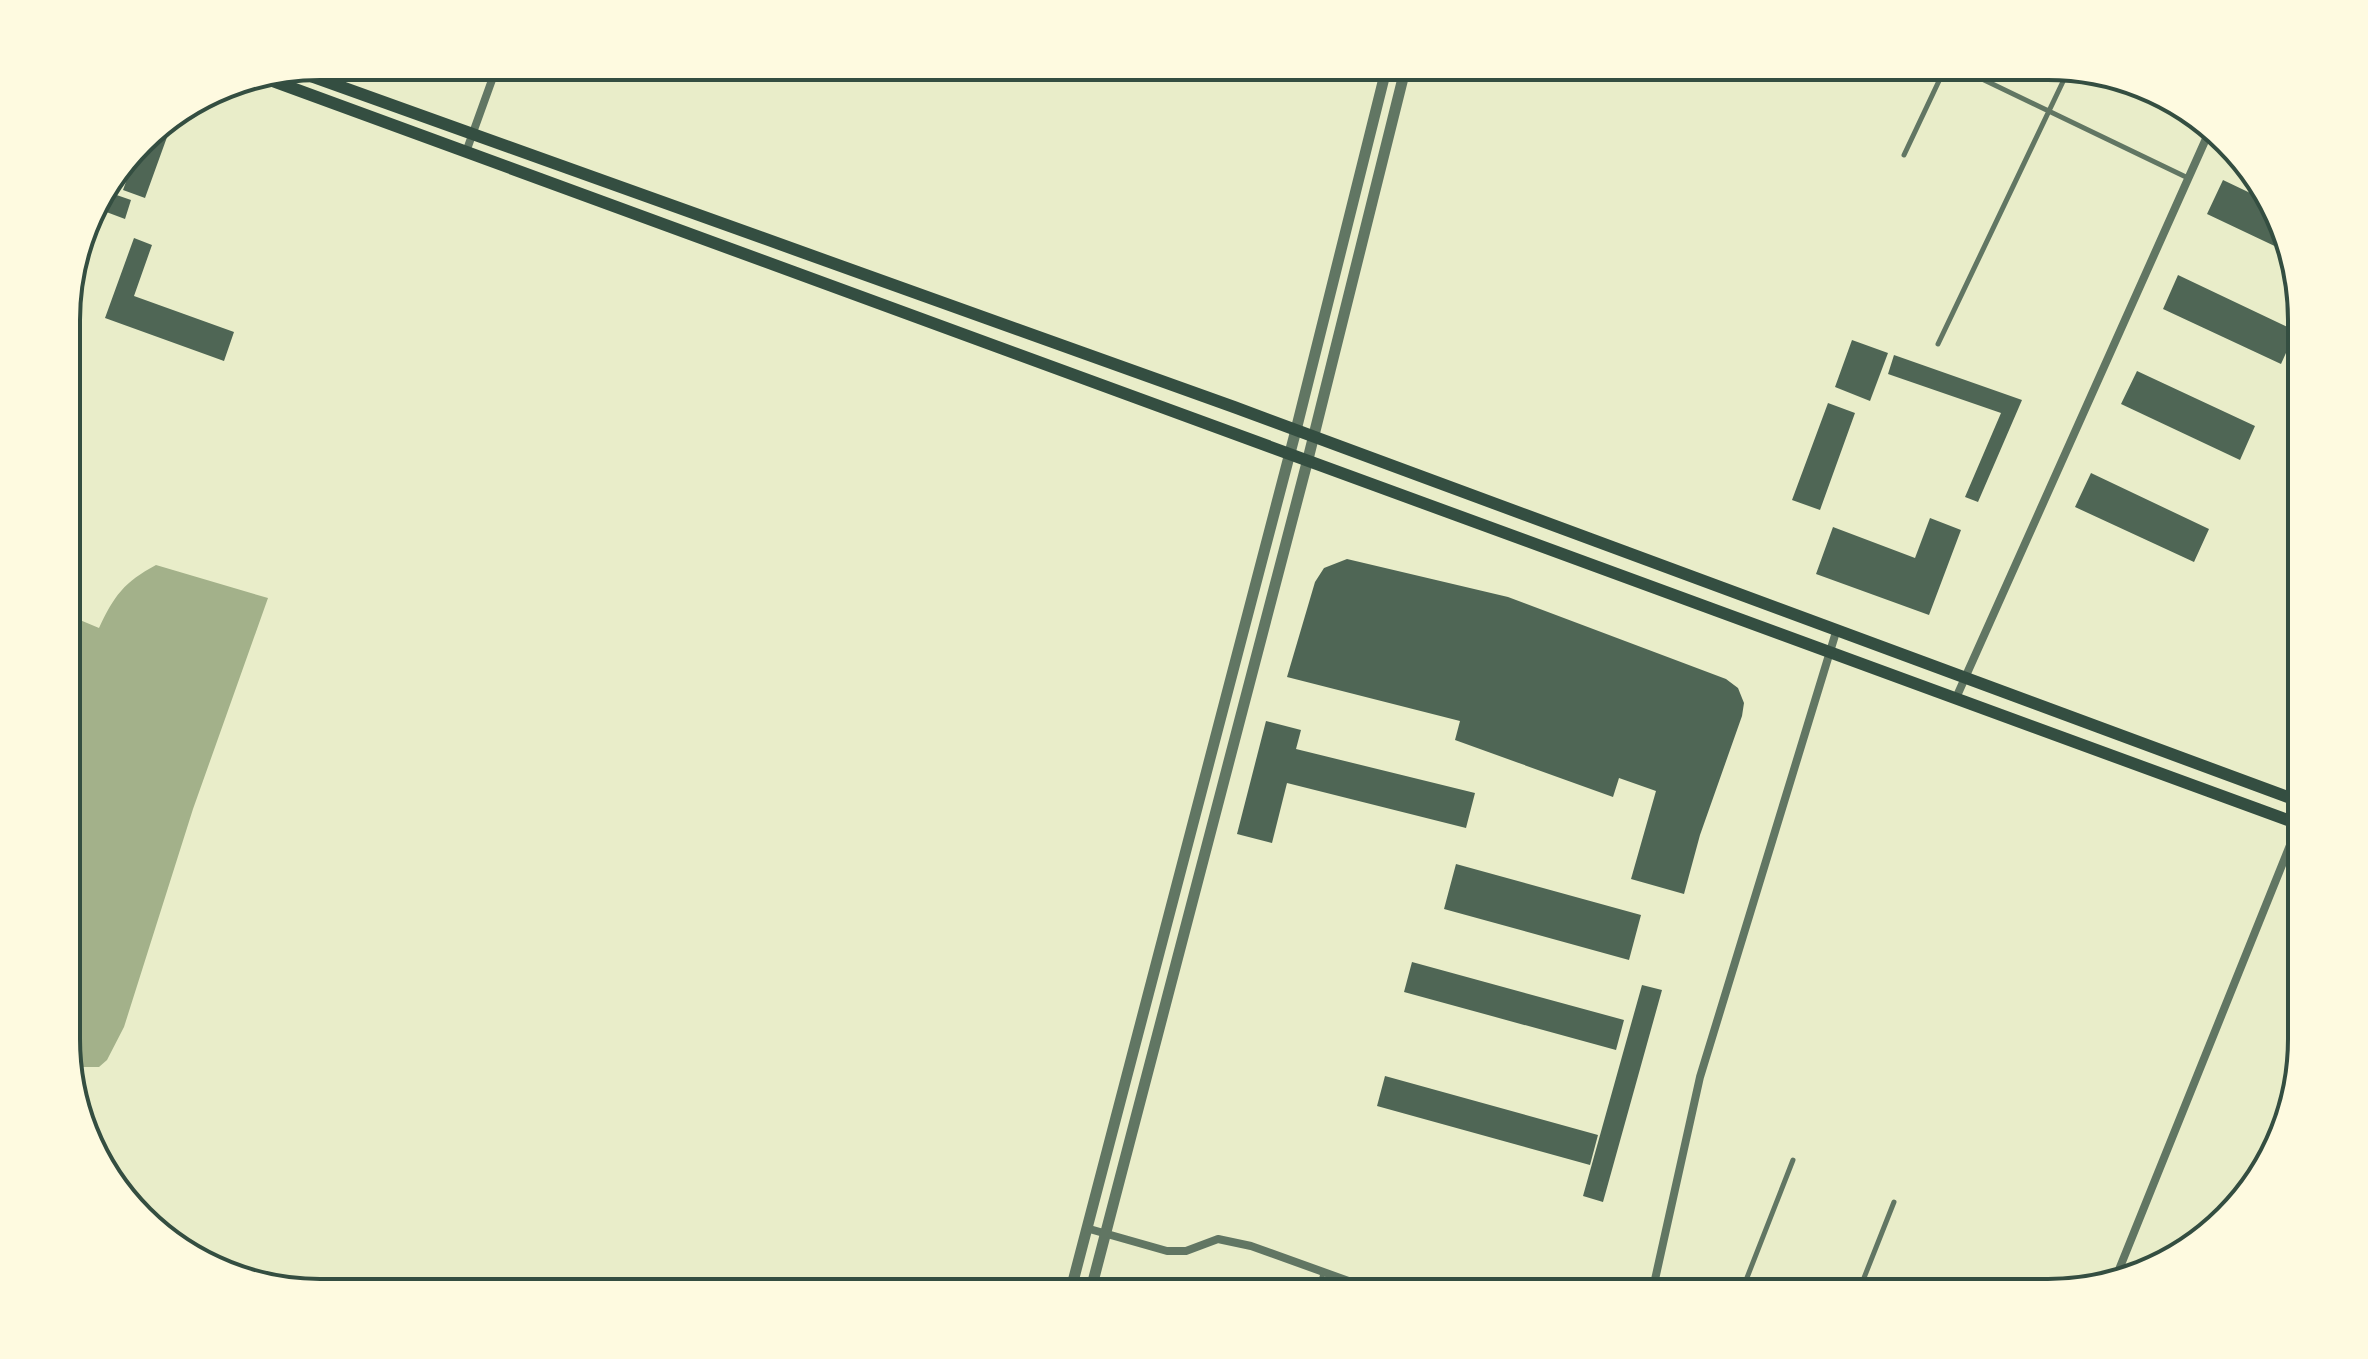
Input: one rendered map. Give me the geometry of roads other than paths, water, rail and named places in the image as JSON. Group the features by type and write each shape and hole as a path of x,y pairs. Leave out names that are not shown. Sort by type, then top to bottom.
{"main road":[{"path":"323,80 1296,430 2287,797"},
{"path":"280,84 2287,817"}],"street":[{"path":"466,152 492,80"},
{"path":"1074,1279 1296,430 1384,80"},
{"path":"1094,1279 1308,459 1402,80"},
{"path":"1956,698 2206,140"},
{"path":"1655,1278 1700,1077 1836,632"},
{"path":"2120,1267 2287,856"},
{"path":"1086,1228 1167,1251 1186,1251 1218,1239 1251,1246 1342,1278"}],"lane":[{"path":"1904,155 1939,80"},
{"path":"1984,80 2188,178"},
{"path":"1938,344 2063,81"},
{"path":"1747,1278 1793,1160"},
{"path":"1864,1278 1894,1202"},
{"path":"1322,1278 1324,1272"}]}
